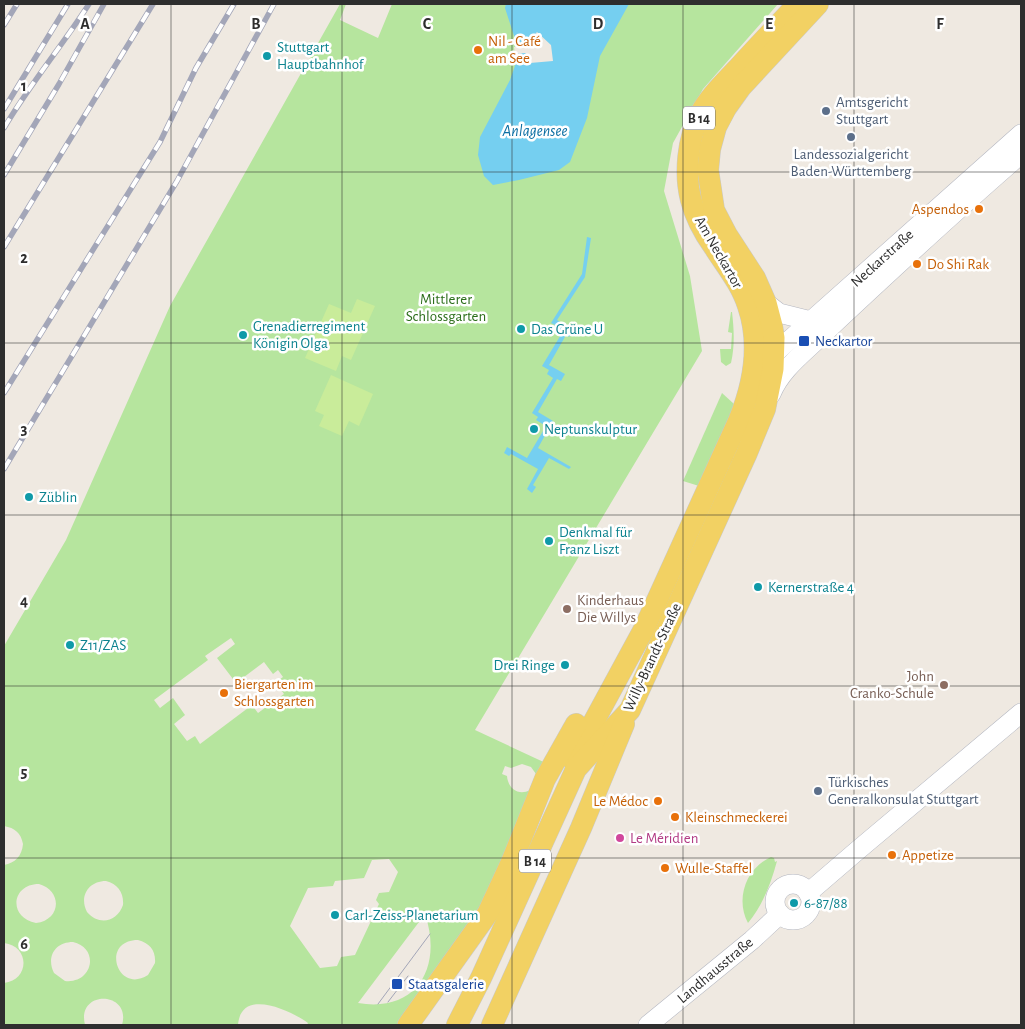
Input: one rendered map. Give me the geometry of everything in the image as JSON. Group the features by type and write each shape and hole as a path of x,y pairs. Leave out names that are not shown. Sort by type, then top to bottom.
{"main road":[{"name":"Am Neckartor","path":"751,388 755,358 752,318 741,288 713,247 691,200 688,178 689,158 692,137 700,114 714,94 798,4"},
{"name":"Am Neckartor","path":"774,353 772,326 766,303 755,278 727,235 714,210 708,170 710,149 716,127 726,108 741,87 818,4"},
{"name":"Neckarstraße","path":"751,388 760,370 774,353 1021,134"},
{"name":"Neckarstraße","path":"765,409 777,381 792,363 863,296 1021,154"},
{"path":"766,303 779,313 811,321"},
{"name":"Willy-Brandt-Straße","path":"457,1025 482,978 576,768 630,710 765,409 771,383 774,353"},
{"name":"Willy-Brandt-Straße","path":"448,1025 475,976 569,767 644,629 739,420 751,388"},
{"path":"408,1025 488,913 512,861 545,779 582,713 629,657"},
{"path":"492,1025 581,828 630,710"},
{"name":"Landhausstraße","path":"648,1025 752,940 780,914 789,919 801,918 809,910 811,904 808,893 1021,713"},
{"path":"512,861 546,820"}],"green space":[{"name":"Mittlerer Schlossgarten","path":"340,4 346,4 340,20 378,38 392,4 778,4 703,89 673,143 664,191 690,276 702,351 475,730 550,765 499,879 401,1025 307,1025 308,1023 290,1012 257,1004 248,1007 241,1013 238,1025 122,1025 123,1014 119,1006 112,1001 104,999 95,1000 88,1005 84,1013 85,1025 4,1025 4,983 13,981 19,976 23,963 19,950 13,945 4,943 4,865 11,863 17,858 23,844 17,832 4,826 4,646 66,540 170,306","holes":["231,638 235,644 217,658 236,683 264,662 273,674 278,670 283,677 276,682 284,694 258,713 252,705 200,744 195,736 187,741 174,724 185,715 173,698 160,708 154,700 208,660 205,656","522,764 531,767 536,774 530,790 518,792 512,788 509,785 507,776 502,774 505,766 511,768","389,859 398,872 389,892 379,893 376,900 379,904 355,955 341,957 337,966 320,968 290,926 308,888 333,886 335,881 364,878 372,860","106,881 117,887 123,901 123,905 117,915 107,920 102,920 87,912 84,901 85,896 94,884","39,884 52,893 56,905 50,917 36,923 27,920 21,915 16,902 18,895 30,885","425,914 430,933 430,952 427,968 420,982 410,993 396,1001 379,1004 358,1003","138,940 149,945 153,951 155,963 148,975 137,979 128,978 121,973 117,965 116,956 119,948 126,942","73,942 82,946 87,951 90,965 82,977 65,981 54,973 51,961 52,956 61,945"]},
{"path":"357,299 375,306 351,360 342,356 336,371 305,358 329,304 351,313"},
{"path":"731,312 734,331 733,350 731,363 726,366 721,362 720,349 731,349 732,333 728,332"},
{"path":"331,375 373,394 359,426 349,421 342,436 319,426 324,415 315,411"},
{"path":"722,393 734,404 724,431 699,486 683,481"},
{"path":"771,857 774,858 775,862 777,861 772,877 766,894 748,923 744,914 743,904 745,885 755,869"}],"water":[{"name":"Anlagensee","path":"506,4 629,4 600,56 587,118 570,162 559,170 493,185 484,176 478,155 480,137 510,80 517,60 515,39 505,8"},
{"path":"587,237 591,238 585,277 557,320 573,330 569,337 566,335 549,365 565,374 561,381 557,379 538,412 553,421 538,448 571,467 569,469 549,458 533,485 536,487 532,493 527,489 538,469 511,454 509,456 504,453 507,447 527,458 546,426 536,420 538,417 532,413 553,378 547,374 549,370 542,366 562,333 556,329 557,326 551,323 582,274"}],"pier":[{"path":"537,32 551,45 553,61 530,63 530,57 525,53 515,54 514,47 525,46"}],"tram line":[{"path":"378,1004 430,934"},
{"path":"388,1002 408,976"}],"railway":[{"path":"4,25 17,4"},
{"path":"4,109 68,4"},
{"path":"4,128 24,96 89,4"},
{"path":"4,175 59,84 104,4"},
{"path":"4,247 153,4"},
{"path":"4,393 160,142 196,68 234,4"},
{"path":"4,469 177,181 274,4"}],"place":[{"name":"Nil - Café am See","path":"478,50"},
{"name":"Stuttgart Hauptbahnhof","path":"267,56"},
{"name":"Amtsgericht Stuttgart","path":"826,111"},
{"name":"Landessozialgericht Baden-Württemberg","path":"851,137"},
{"name":"Aspendos","path":"979,209"},
{"name":"Do Shi Rak","path":"917,264"},
{"name":"Das Grüne U","path":"521,329"},
{"name":"Grenadierregiment Königin Olga","path":"243,335"},
{"name":"Neckartor","path":"804,341"},
{"name":"Neptunskulptur","path":"534,429"},
{"name":"Züblin","path":"29,497"},
{"name":"Denkmal für Franz Liszt","path":"549,541"},
{"name":"Kernerstraße 4","path":"758,587"},
{"name":"Kinderhaus Die Willys","path":"567,609"},
{"name":"Z11/ZAS","path":"70,645"},
{"name":"Drei Ringe","path":"565,665"},
{"name":"John Cranko-Schule","path":"944,685"},
{"name":"Biergarten im Schlossgarten","path":"224,693"},
{"name":"Türkisches Generalkonsulat Stuttgart","path":"818,791"},
{"name":"Le Médoc","path":"658,801"},
{"name":"Kleinschmeckerei","path":"675,817"},
{"name":"Le Méridien","path":"620,838"},
{"name":"Appetize","path":"892,855"},
{"name":"Wulle-Staffel","path":"665,868"},
{"name":"6-87/88","path":"794,903"},
{"name":"Carl-Zeiss-Planetarium","path":"335,915"},
{"name":"Staatsgalerie","path":"397,984"}]}
